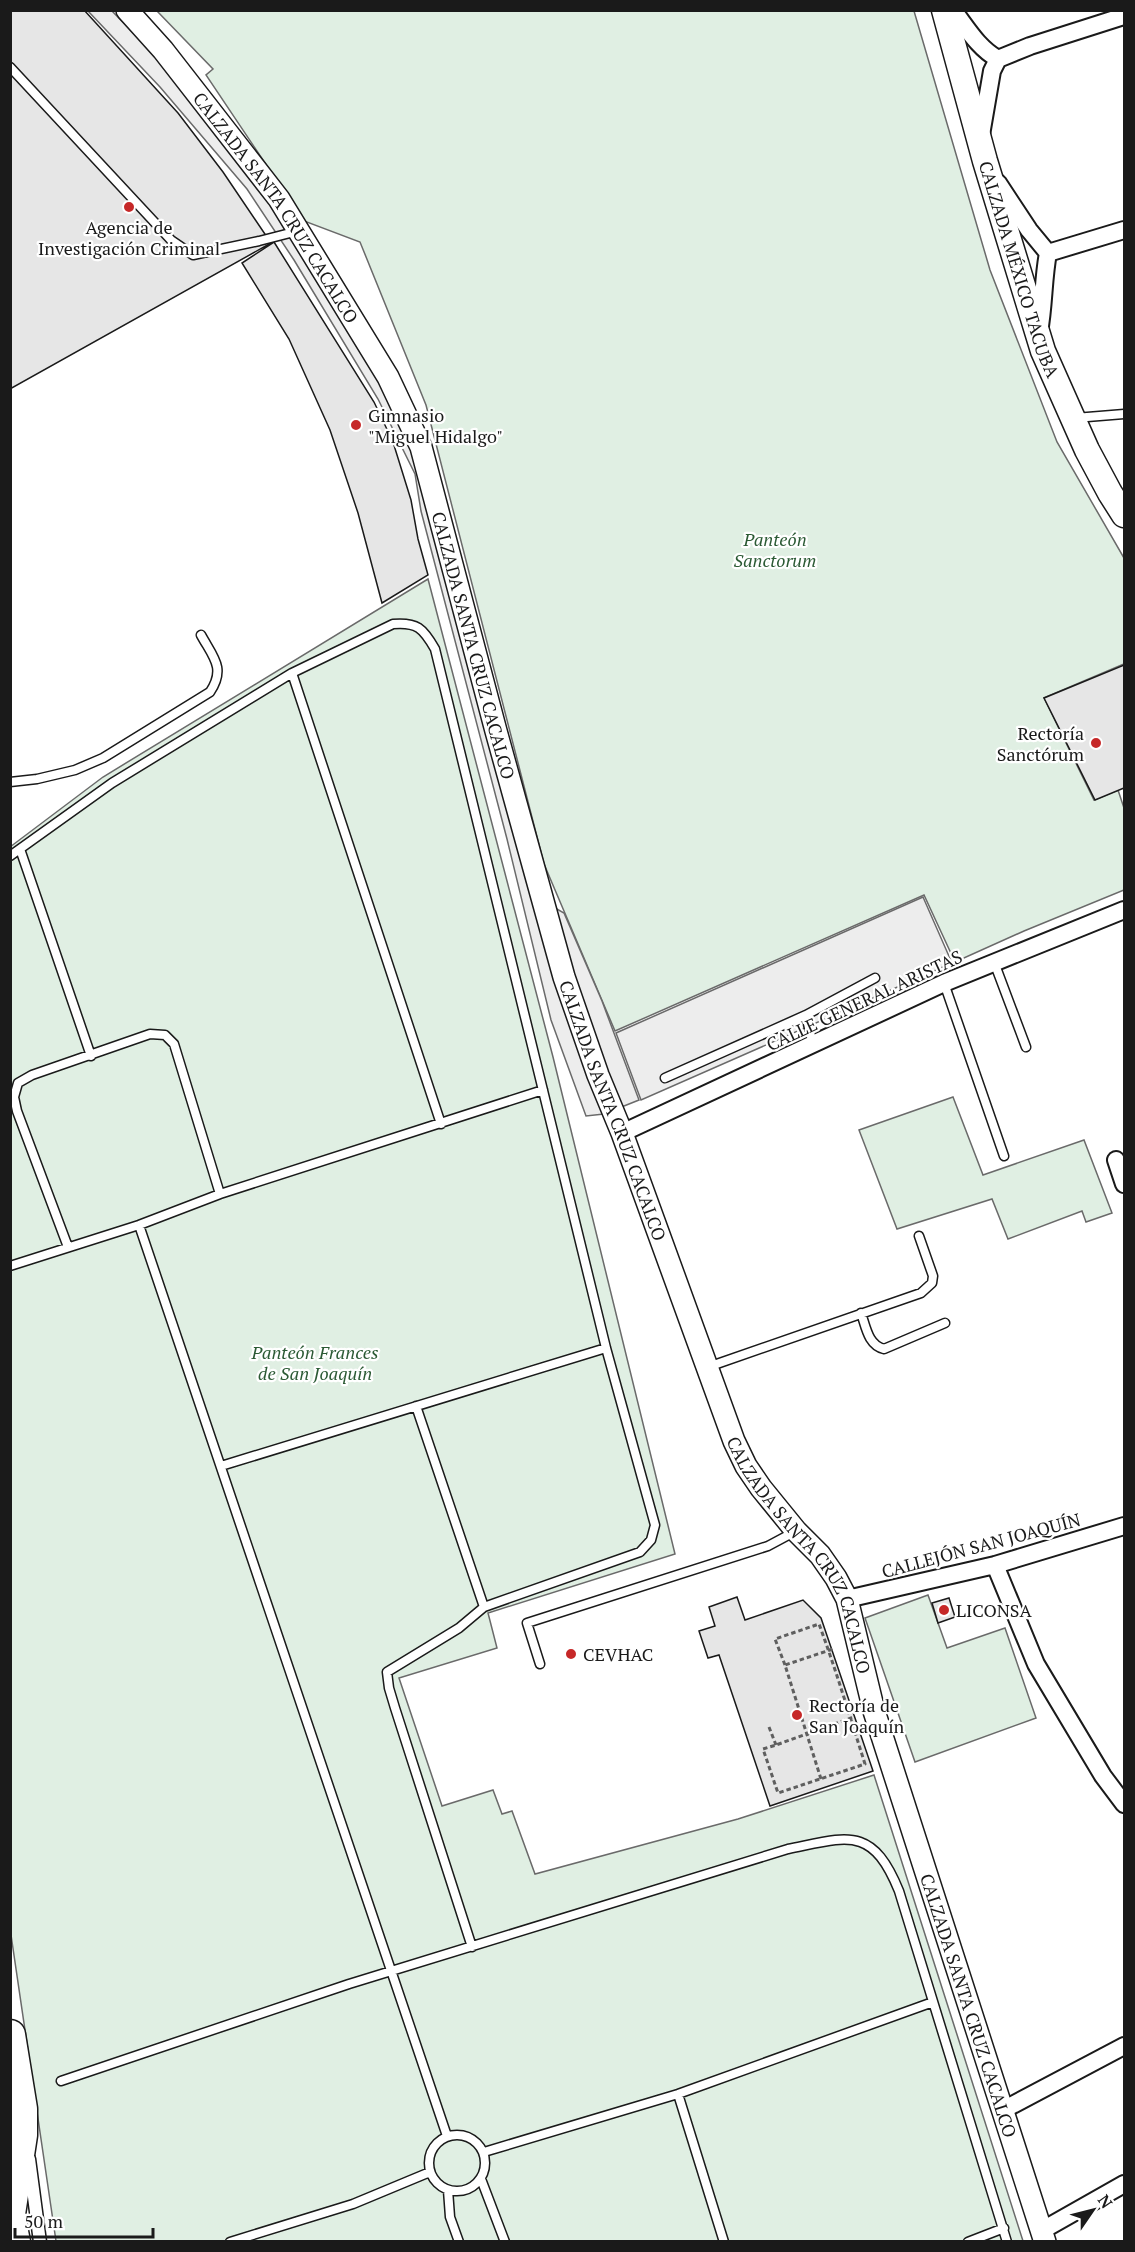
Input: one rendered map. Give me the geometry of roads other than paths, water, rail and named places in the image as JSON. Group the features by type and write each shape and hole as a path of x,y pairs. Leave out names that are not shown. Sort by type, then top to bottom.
{"highway":[{"path":"10,2035 18,2110 10,2216 15,2241"}],"main road":[{"name":"CALZADA MÉXICO TACUBA","path":"944,10 1043,351 1071,418 1110,493 1125,515"}],"street":[{"name":"CALZADA SANTA CRUZ CACALCO","path":"127,10 163,50 279,199 388,377 421,447 498,742 564,977 598,1075 622,1133 734,1441 746,1466 761,1488 796,1531 820,1555 836,1578 846,1599 874,1711 1043,2236"},
{"path":"953,10 988,54 998,59"},
{"path":"1039,334 1048,253 1017,212 983,150 992,71 998,59 1030,46 1125,16"},
{"path":"1048,253 1125,230"},
{"name":"CALLE GENERAL ARISTAS","path":"622,1133 944,983 1125,910"},
{"path":"1116,1160 1125,1184"},
{"name":"CALLEJÓN SAN JOAQUÍN","path":"846,1599 995,1565 1125,1526"},
{"path":"995,1565 1036,1664 1103,1776 1125,1804"},
{"path":"1003,2110 1125,2046"},
{"path":"18,2110 40,2241"},
{"path":"1043,2236 1125,2184"}],"lane":[{"path":"10,67 171,240 193,255 299,231"},
{"path":"1071,418 1125,414"},
{"path":"10,856 112,783 292,673 393,624 410,622 426,632 435,649 606,1348 655,1525 651,1540 640,1552 484,1607 459,1628 411,1655 387,1672 392,1698 472,1947"},
{"path":"10,782 37,779 75,770 103,758 210,692 218,680 218,666 201,635"},
{"path":"292,673 441,1124"},
{"path":"20,849 91,1056"},
{"path":"994,962 1026,1047"},
{"path":"665,1077 806,1015 875,978"},
{"path":"944,983 1004,1156"},
{"path":"806,1015 813,1045"},
{"path":"68,1247 30,1149 14,1096 18,1083 32,1075 150,1035 165,1035 174,1044 220,1194"},
{"path":"10,1266 139,1225 220,1194 543,1090"},
{"path":"139,1225 447,2136"},
{"path":"708,1367 921,1293 932,1283 933,1276 919,1236"},
{"path":"861,1313 871,1341 876,1347 884,1349 945,1323"},
{"path":"221,1466 606,1348"},
{"path":"416,1407 484,1607"},
{"path":"540,1665 527,1623 768,1546 796,1531"},
{"path":"61,2081 391,1971 788,1849 839,1839 861,1840 879,1853 891,1870 899,1891 1007,2241"},
{"path":"484,2152 678,2094 933,2002"},
{"path":"678,2094 724,2241"},
{"path":"458,2134 469,2136 484,2152 486,2168 481,2179 472,2187 460,2191 447,2190 437,2183 430,2172 431,2150 447,2136 458,2134"},
{"path":"230,2241 252,2239 353,2204 430,2172"},
{"path":"481,2179 505,2241"},
{"path":"447,2190 450,2217 459,2241"},
{"path":"968,2241 1004,2228"}],"place":[{"name":"Agencia de Investigación Criminal","path":"129,207"},
{"name":"Gimnasio \"Miguel Hidalgo\"","path":"356,425"},
{"name":"Rectoría Sanctórum","path":"1096,743"},
{"name":"LICONSA","path":"944,1610"},
{"name":"CEVHAC","path":"571,1654"},
{"name":"Rectoría de San Joaquín","path":"797,1715"}],"park label":[{"name":"Panteón Sanctorum","path":"775,549"},
{"name":"Panteón Frances de San Joaquín","path":"315,1362"}]}
